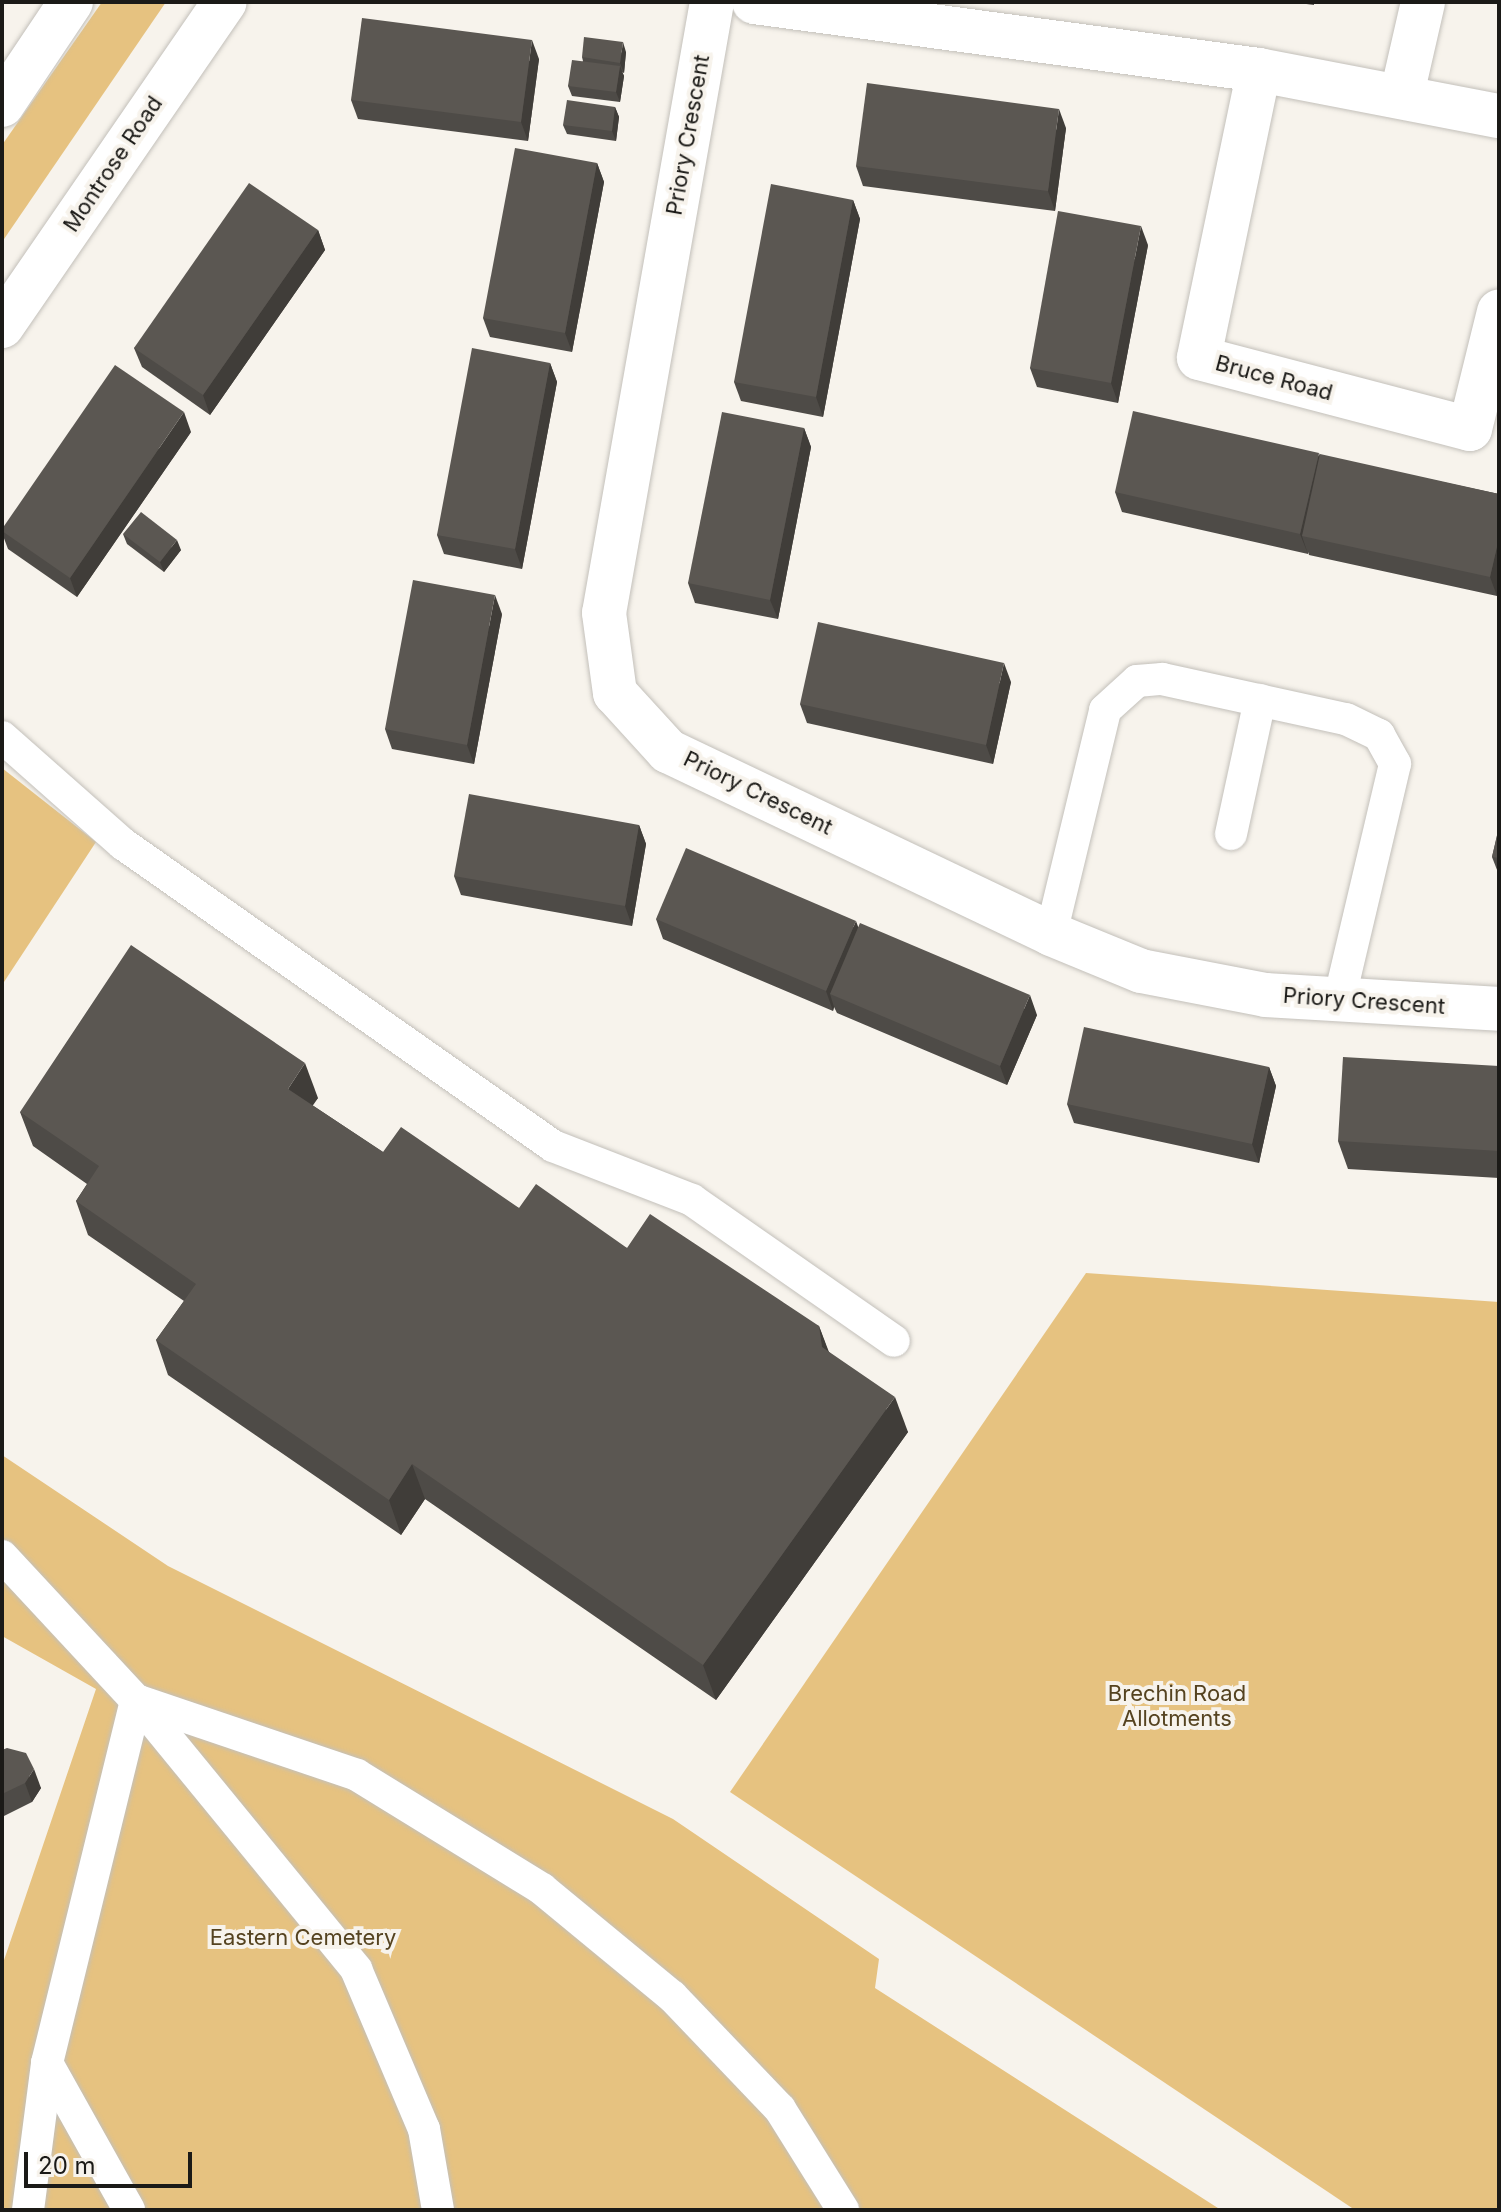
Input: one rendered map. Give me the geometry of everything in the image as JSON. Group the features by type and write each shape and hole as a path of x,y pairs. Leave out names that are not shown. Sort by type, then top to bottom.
{"street":[{"path":"2,105 71,2"},
{"name":"Montrose Road","path":"2,326 225,2"},
{"name":"Priory Crescent","path":"712,2 604,613 615,693 668,751 1051,934 1141,971 1266,995 1499,1009"},
{"path":"754,2 1259,70 1402,94 1499,116"},
{"path":"1402,94 1423,2"},
{"name":"Bruce Road","path":"1259,70 1199,358 1470,429 1499,312"}],"lane":[{"path":"1051,934 1105,710 1137,681 1162,679 1260,700 1357,724 1379,735 1395,764 1339,1001"},
{"path":"1231,834 1260,700"},
{"path":"2,737 123,844 553,1146 692,1200 894,1341"},
{"path":"2,1556 136,1700 356,1969 424,2129 438,2210"},
{"path":"28,2210 47,2063 136,1700"},
{"path":"136,1700 357,1775 542,1889 672,1996 780,2109 843,2210"},
{"path":"47,2063 129,2210"}],"green space":[{"path":"102,2 166,2 2,242 2,145"},
{"path":"2,768 96,842 2,985"},
{"name":"Brechin Road Allotments","path":"1086,1273 1499,1302 1499,2210 1355,2210 730,1792"},
{"name":"Eastern Cemetery","path":"2,1455 168,1566 673,1819 879,1959 875,1988 1221,2210 2,2210 2,1966 96,1689 2,1636"}],"building":[{"path":"362,18 532,40 521,122 351,100"},
{"path":"584,37 623,42 620,63 582,57"},
{"path":"572,60 620,66 616,92 568,86"},
{"path":"867,83 1059,109 1048,191 856,166"},
{"path":"567,100 615,107 612,131 563,125"},
{"path":"515,148 597,163 565,333 483,318"},
{"path":"249,183 318,230 203,395 134,348"},
{"path":"771,184 853,200 816,397 734,382"},
{"path":"1058,211 1141,226 1111,383 1030,368"},
{"path":"472,348 550,363 515,549 437,535"},
{"path":"115,365 184,412 70,578 2,529"},
{"path":"1133,411 1319,453 1300,534 1115,492"},
{"path":"722,412 804,428 770,600 688,583"},
{"path":"1320,454 1499,494 1499,538 1490,577 1302,536"},
{"path":"141,512 177,540 160,562 123,534"},
{"path":"413,580 495,595 467,745 385,729"},
{"path":"818,622 1004,663 986,745 800,704"},
{"path":"469,794 639,825 625,906 454,876"},
{"path":"1499,827 1499,858 1492,857"},
{"path":"686,848 856,921 826,991 656,919"},
{"path":"860,923 1030,995 1000,1066 830,994"},
{"path":"131,945 305,1063 288,1089 383,1152 401,1127 519,1208 536,1184 627,1248 650,1214 819,1326 822,1347 895,1397 703,1665 412,1464 389,1500 156,1340 196,1284 76,1201 99,1166 20,1112"},
{"path":"1084,1027 1269,1067 1252,1144 1067,1104"},
{"path":"1343,1057 1499,1066 1499,1151 1338,1141"},
{"path":"7,1748 26,1753 34,1769 25,1783 2,1794 2,1750"}]}
